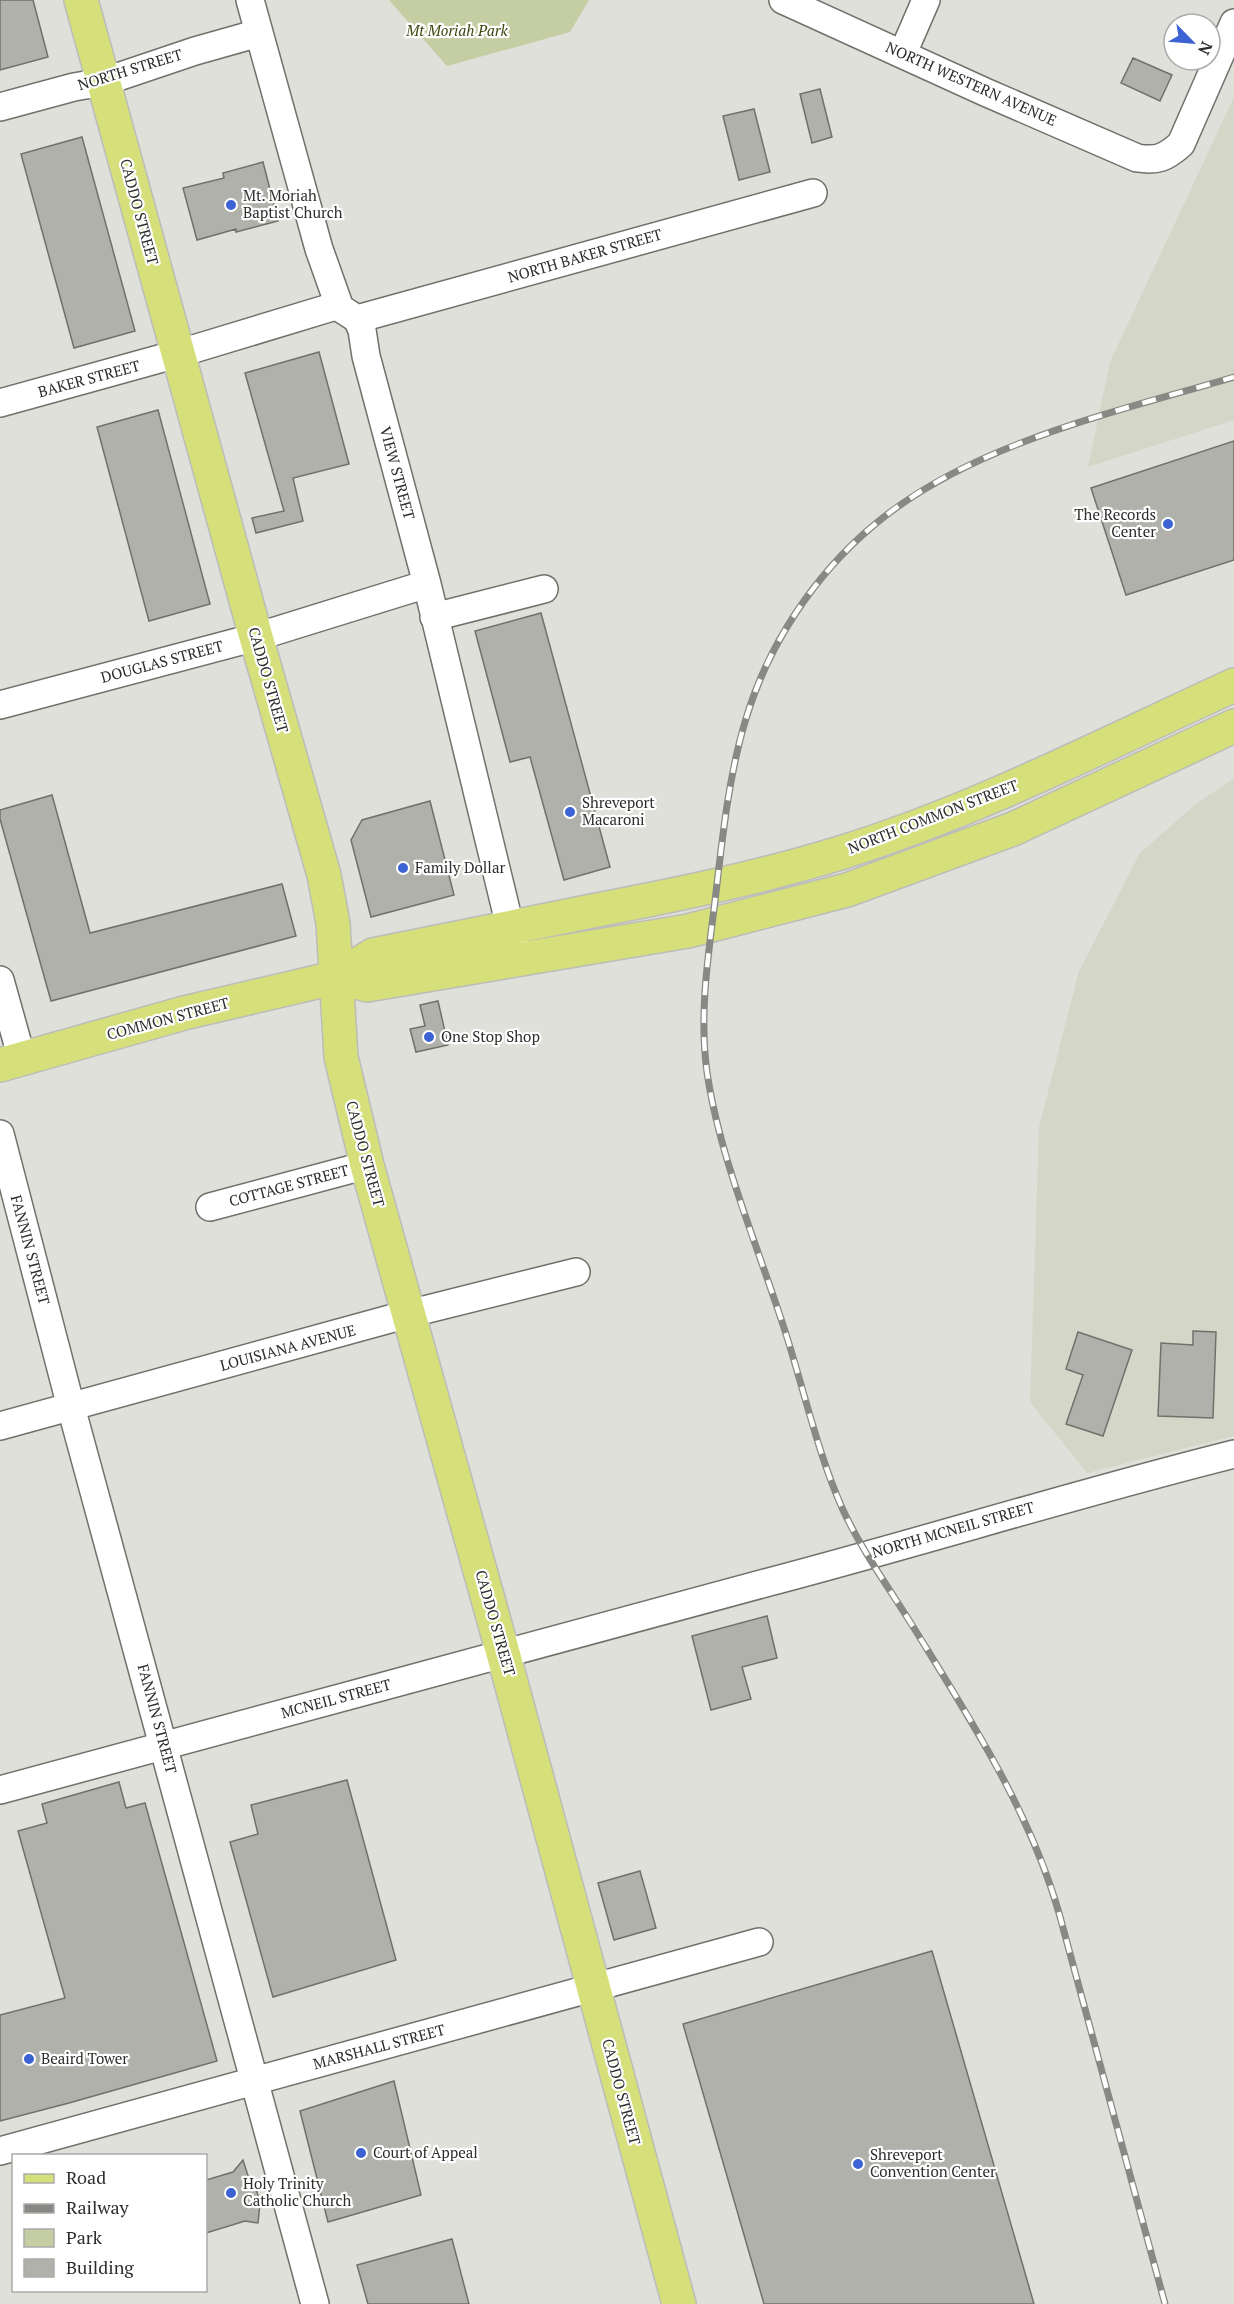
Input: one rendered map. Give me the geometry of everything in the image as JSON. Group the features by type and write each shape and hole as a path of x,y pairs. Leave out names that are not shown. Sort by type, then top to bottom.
{"main road":[{"name":"CADDO STREET","path":"81,0 177,354 324,875 333,922 341,1057 408,1314 503,1653 679,2304"},
{"name":"NORTH COMMON STREET","path":"511,927 681,894 841,853 909,829 1004,790 1234,685"},
{"path":"517,959 688,931 847,890 1012,829 1234,726"},
{"name":"COMMON STREET","path":"11,1062 184,1013 338,978 373,955 511,927"},
{"name":"COMMON STREET","path":"338,978 367,985 517,959"}],"street":[{"name":"VIEW STREET","path":"250,0 286,124 305,200 348,312 362,330 366,356 427,584 517,959"},
{"name":"NORTH WESTERN AVENUE","path":"783,0 1137,158 1154,160 1169,155 1180,144 1234,23"},
{"path":"903,53 926,0"},
{"name":"NORTH STREET","path":"0,107 74,87 103,82 195,51 259,33"},
{"name":"NORTH BAKER STREET","path":"177,354 813,193"},
{"name":"BAKER STREET","path":"0,403 177,354"},
{"name":"DOUGLAS STREET","path":"0,705 256,637 427,584"},
{"path":"435,617 544,589"},
{"path":"0,980 11,1062"},
{"name":"FANNIN STREET","path":"0,1134 71,1407 315,2304"},
{"name":"COTTAGE STREET","path":"210,1207 368,1165"},
{"name":"LOUISIANA AVENUE","path":"0,1426 408,1314 576,1272"},
{"name":"NORTH MCNEIL STREET","path":"673,1608 1125,1481 1234,1454"},
{"name":"MCNEIL STREET","path":"0,1790 673,1608"},
{"name":"MARSHALL STREET","path":"0,2151 759,1942"}],"shaded area":[{"path":"1234,97 1234,420 1088,467 1110,362"},
{"path":"1234,778 1234,1436 1087,1473 1030,1402 1039,1127 1079,971 1140,853 1196,804"}],"green space":[{"name":"Mt Moriah Park","path":"389,0 589,0 570,32 447,66"}],"building":[{"path":"0,0 33,0 48,57 0,70"},
{"path":"1133,58 1172,75 1160,101 1121,83"},
{"path":"820,89 832,137 812,143 800,94"},
{"path":"754,109 770,172 739,180 723,116"},
{"path":"82,137 135,331 74,348 21,154"},
{"name":"Mt. Moriah Baptist Church","path":"263,162 278,221 236,232 236,229 197,240 183,188 224,178 223,173"},
{"path":"319,352 349,464 293,478 303,521 256,533 252,518 284,511 245,373"},
{"path":"158,410 210,604 149,621 97,427"},
{"name":"The Records Center","path":"1234,441 1234,560 1126,595 1091,488"},
{"path":"541,613 610,867 564,880 530,757 510,762 475,631"},
{"path":"52,795 90,933 282,884 296,936 51,1001 0,819 0,810"},
{"name":"Family Dollar","path":"430,801 454,895 371,917 351,840 362,820"},
{"name":"One Stop Shop","path":"438,1001 448,1045 416,1052 410,1029 425,1026 420,1005"},
{"path":"1193,1331 1216,1332 1213,1418 1158,1416 1161,1343 1193,1345"},
{"path":"1078,1332 1132,1350 1103,1436 1066,1424 1083,1375 1066,1369"},
{"path":"767,1616 777,1658 742,1667 751,1699 711,1710 692,1636"},
{"path":"347,1780 396,1960 273,1997 230,1842 258,1834 251,1805"},
{"path":"119,1782 126,1808 145,1803 217,2061 0,2121 0,2015 65,1998 18,1831 47,1823 42,1804"},
{"path":"640,1871 656,1928 614,1940 598,1883"},
{"name":"Shreveport Convention Center","path":"932,1951 1034,2304 764,2304 683,2024"},
{"name":"Court of Appeal","path":"394,2081 421,2195 328,2222 300,2111"},
{"name":"Holy Trinity Catholic Church","path":"243,2160 249,2179 253,2177 260,2203 258,2223 245,2221 207,2233 207,2180 233,2172"},
{"path":"452,2239 469,2304 368,2304 357,2265"}],"railway":[{"path":"1165,2304 1047,1876 1016,1803 998,1768 938,1666 859,1542 843,1510 826,1466 784,1328 720,1136 707,1072 704,1008 726,811 745,722 754,694 780,639 795,614 832,566 874,525 912,497 954,473 1045,434 1234,377"}],"place":[{"name":"Mt. Moriah Baptist Church","path":"231,205"},
{"name":"The Records Center","path":"1168,524"},
{"name":"Shreveport Macaroni","path":"570,812"},
{"name":"Family Dollar","path":"403,868"},
{"name":"One Stop Shop","path":"429,1037"},
{"name":"Beaird Tower","path":"29,2059"},
{"name":"Court of Appeal","path":"361,2153"},
{"name":"Shreveport Convention Center","path":"858,2164"},
{"name":"Holy Trinity Catholic Church","path":"231,2193"}]}
